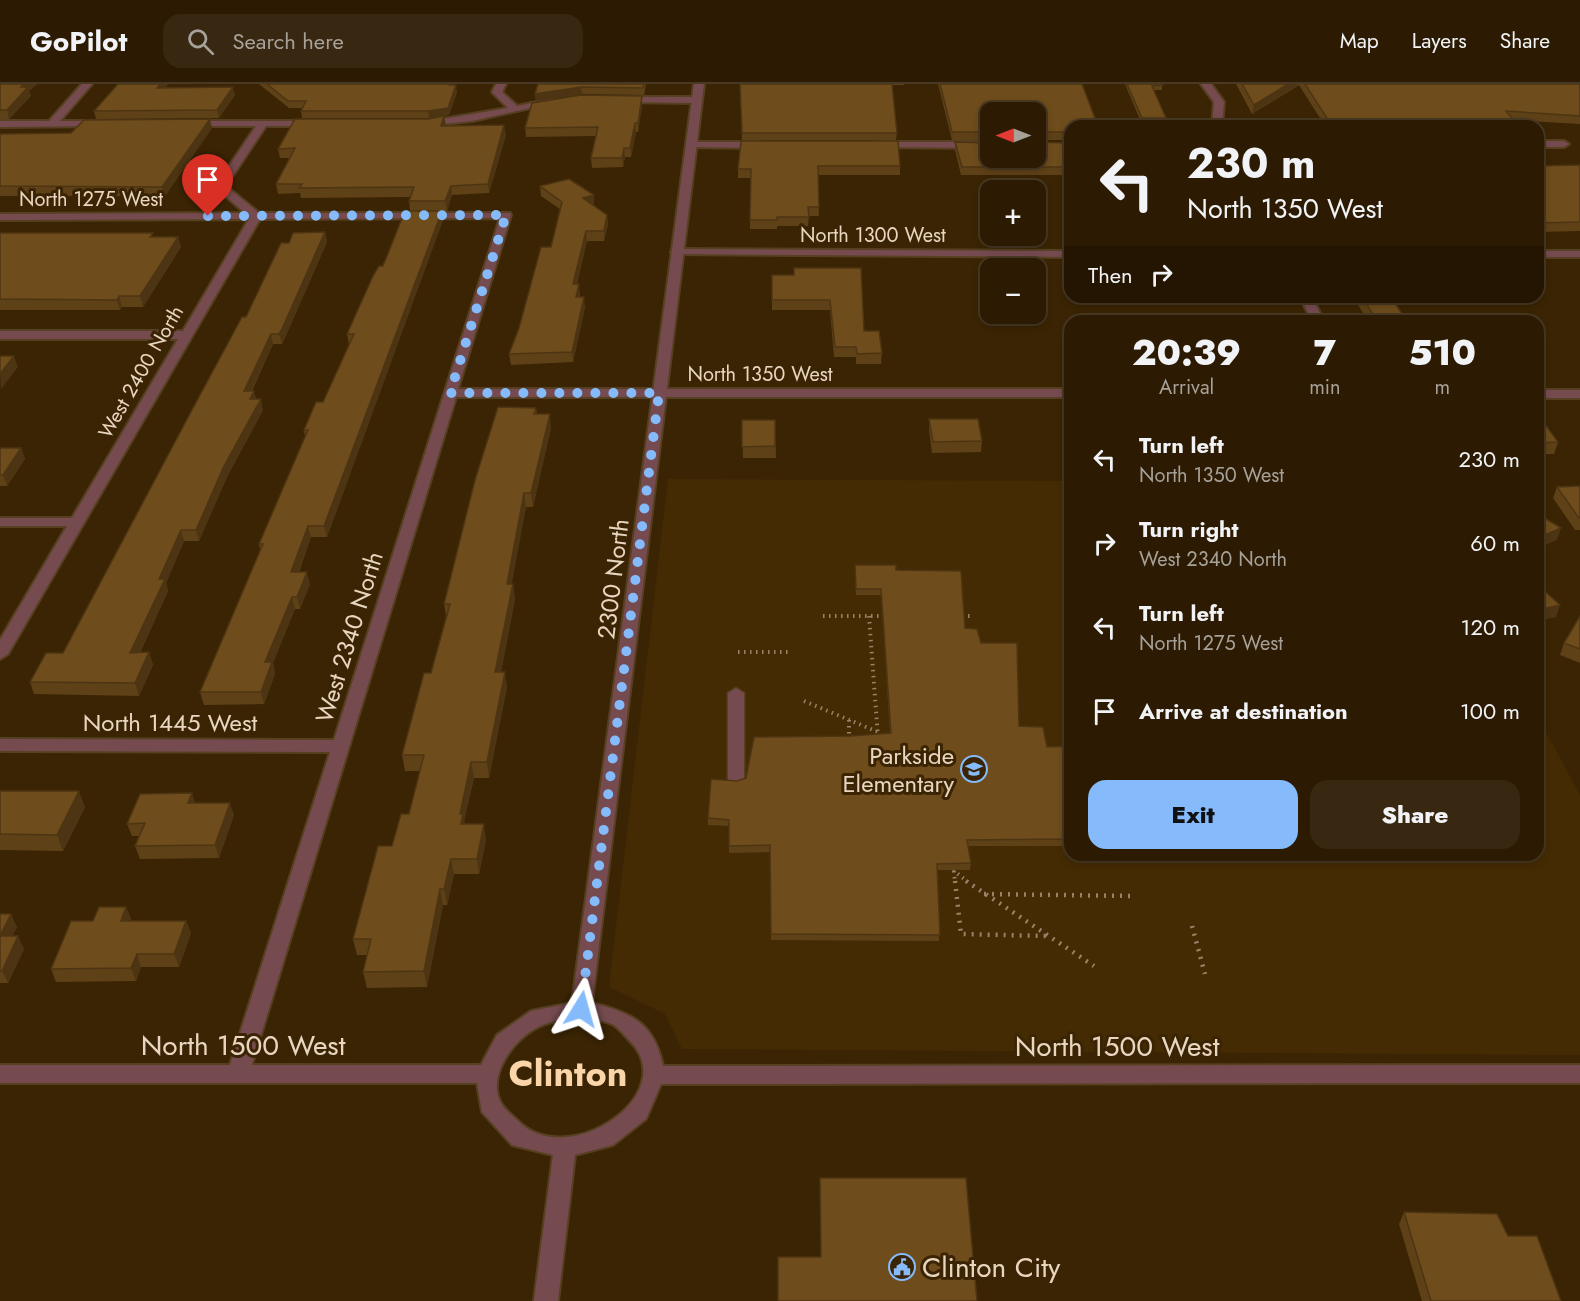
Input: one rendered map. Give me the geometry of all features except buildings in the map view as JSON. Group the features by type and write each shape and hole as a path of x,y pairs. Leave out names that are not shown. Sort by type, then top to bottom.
{"street":[{"path":"51,125 87,84"},
{"path":"501,84 497,92 514,109"},
{"name":"2300 North","path":"581,1009 699,84"},
{"path":"1206,84 1219,102 1217,120"},
{"path":"604,99 697,100"},
{"path":"417,123 472,118 561,101"},
{"path":"256,216 220,187 263,123"},
{"path":"181,124 322,123"},
{"path":"0,124 110,124"},
{"path":"1544,144 1564,144"},
{"path":"691,145 771,145"},
{"path":"863,145 980,145"},
{"name":"North 1275 West","path":"0,217 506,215"},
{"name":"West 2340 North","path":"238,1074 506,215"},
{"name":"West 2400 North","path":"0,654 184,335 256,216"},
{"name":"North 1300 West","path":"677,252 1064,254"},
{"path":"1544,254 1580,254"},
{"path":"0,335 184,335"},
{"name":"North 1350 West","path":"450,393 1064,393"},
{"path":"1544,394 1580,394"},
{"path":"0,522 77,522"},
{"name":"North 1445 West","path":"0,745 340,746"},
{"path":"581,1009 620,1018 648,1045 654,1075 638,1113 605,1138 565,1148 520,1138 490,1106 487,1074 504,1041 538,1017 581,1009"},
{"name":"North 1500 West","path":"0,1074 487,1074"},
{"name":"North 1500 West","path":"654,1075 1580,1074"},
{"path":"546,1301 565,1148"}],"lane":[{"path":"736,693 736,780"}],"path":[{"path":"823,616 890,616"},
{"path":"869,616 879,744"},
{"path":"951,616 970,616"},
{"path":"738,652 788,652"},
{"path":"804,700 878,732"},
{"path":"849,720 849,743"},
{"path":"1047,936 961,934 953,870 982,894 1094,966"},
{"path":"982,894 1133,896"},
{"path":"1192,926 1204,974"}],"shaded area":[{"path":"668,479 1064,481 1064,861 1544,861 1544,728 1580,795 1580,1055 682,1049 665,1014 609,987"}],"place":[{"name":"Parkside Elementary","path":"974,769"},
{"name":"Clinton City","path":"902,1267"}],"district":[{"name":"Clinton","path":"568,1073"}],"route":[{"path":"208,216 506,215 450,393 659,393 581,1009"}]}
